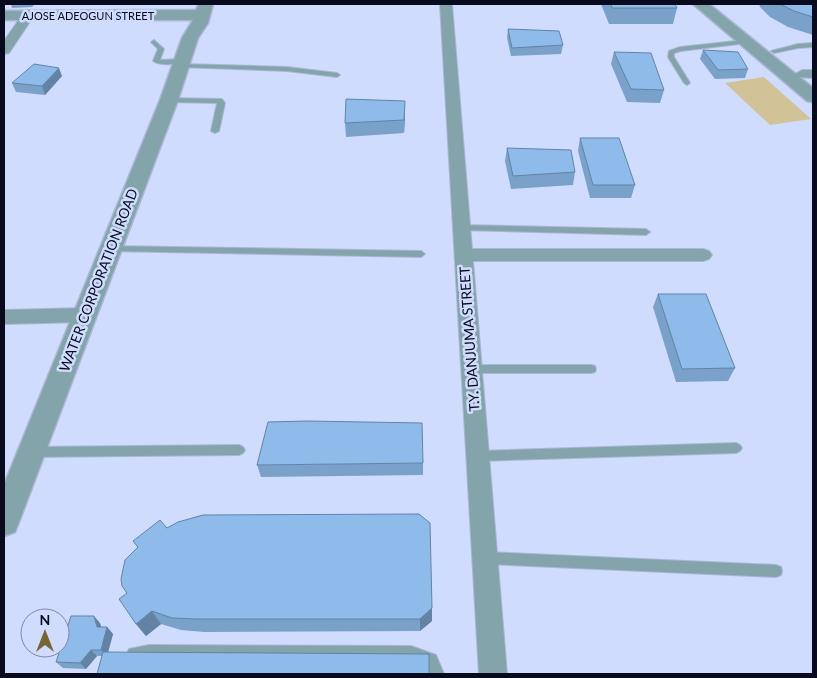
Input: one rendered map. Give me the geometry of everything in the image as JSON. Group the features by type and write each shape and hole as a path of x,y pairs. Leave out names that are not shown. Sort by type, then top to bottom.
{"street":[{"name":"T.Y. DANJUMA STREET","path":"446,4 493,674"},
{"path":"700,4 813,97"},
{"path":"716,4 774,51 810,77"},
{"name":"AJOSE ADEOGUN STREET","path":"4,15 26,20 194,18"},
{"name":"WATER CORPORATION ROAD","path":"4,522 169,100 194,18"},
{"path":"4,50 26,20"},
{"name":"AJOSE ADEOGUN STREET","path":"4,26 26,20"},
{"path":"463,255 703,255"},
{"path":"4,317 84,315"}],"lane":[{"path":"154,42 161,49 156,60 158,62 278,69 337,75"},
{"path":"687,83 671,57 671,52 680,49 745,42"},
{"path":"774,51 813,45"},
{"path":"169,100 219,101 221,103 215,131"},
{"path":"462,228 646,232"},
{"path":"110,249 421,254"},
{"path":"471,370 591,369"},
{"path":"477,456 736,448"},
{"path":"31,452 239,450"},
{"path":"485,558 776,571"},
{"path":"119,656 148,652 411,653 431,660 437,674"}],"shaded area":[{"path":"764,77 811,119 770,125 725,83"}],"building":[{"path":"611,4 675,4 677,8 612,8"},
{"path":"780,4 813,4 813,17 794,11"},
{"path":"508,29 559,31 563,45 512,48"},
{"path":"703,50 738,52 748,69 718,70"},
{"path":"614,52 651,53 664,90 631,89"},
{"path":"34,64 59,68 42,86 12,83"},
{"path":"346,99 405,101 404,120 345,123"},
{"path":"580,138 619,138 635,185 593,185"},
{"path":"507,148 571,150 575,172 513,176"},
{"path":"658,294 706,294 735,368 682,369"},
{"path":"268,422 422,423 423,463 257,465"},
{"path":"419,514 430,523 432,608 420,619 196,619 172,618 152,611 136,624 119,599 127,593 122,586 121,579 125,560 138,547 133,541 160,520 167,528 178,522 203,515"},
{"path":"71,616 94,616 97,627 107,627 101,650 91,650 80,663 56,662 57,658 70,658"},
{"path":"103,652 429,654 429,674 97,674"}]}
